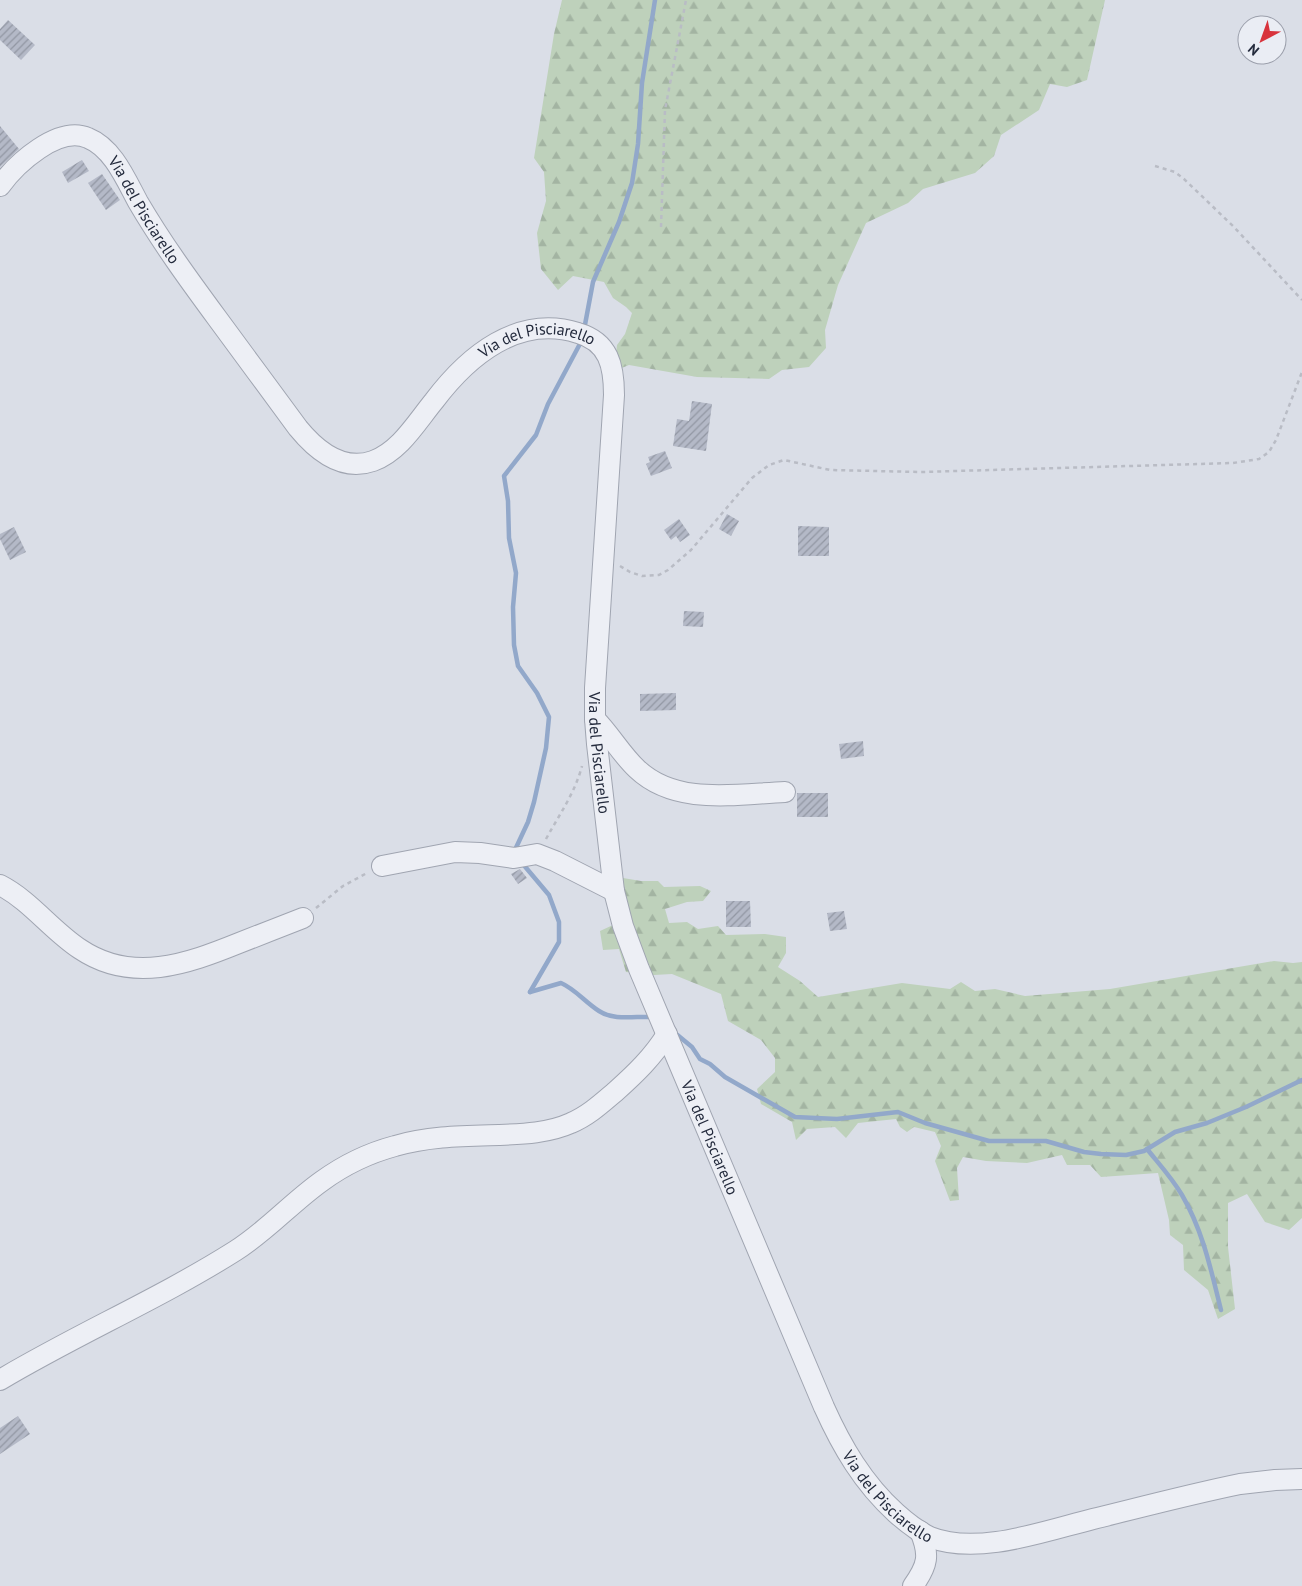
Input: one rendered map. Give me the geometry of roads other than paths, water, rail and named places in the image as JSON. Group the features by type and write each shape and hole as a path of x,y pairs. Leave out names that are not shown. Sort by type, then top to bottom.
{"street":[{"name":"Via del Pisciarello","path":"0,186 35,151 65,137 79,135 100,145 118,166 169,252 298,428 320,450 339,461 355,464 366,463 390,451 411,431 435,399 476,356 494,344 522,332 536,328 556,328 580,334 600,346 607,354 614,374 613,429 604,548 595,719 614,891 626,936 824,1407 838,1437 860,1474 891,1508 920,1532 936,1539 953,1543 974,1544 1019,1537 1228,1487 1275,1480 1302,1480"},
{"path":"595,719 635,767 651,780 668,789 690,794 707,795 785,792"},
{"path":"382,866 456,852 514,858 537,854 614,891"},
{"path":"0,885 19,897 58,933 86,953 106,962 138,968 158,968 192,961 303,918"},
{"path":"0,1380 226,1257 256,1236 321,1181 364,1157 395,1146 421,1140 536,1132 559,1128 577,1121 597,1107 633,1076 652,1055 667,1034"},
{"path":"913,1586 923,1570 927,1559 927,1548 920,1532"}],"waterway":[{"path":"584,330 593,282 619,222 632,183 638,144 642,83 655,0"},
{"path":"514,852 528,822 534,802 546,748 549,717 537,693 518,666 514,645 513,607 516,573 509,538 508,501 504,476 536,435 548,404 582,340"},
{"path":"522,863 549,895 559,922 559,942 530,992"},
{"path":"530,992 561,983 605,1014 618,1017 653,1017"},
{"path":"675,1033 692,1047 700,1059 710,1064 725,1077 795,1117 837,1119 898,1112 925,1123 989,1141 1046,1141 1084,1152 1101,1154 1126,1155 1144,1151 1175,1132 1207,1123 1246,1107 1302,1080"},
{"path":"1147,1149 1182,1195 1196,1223 1206,1251 1221,1310"}]}
